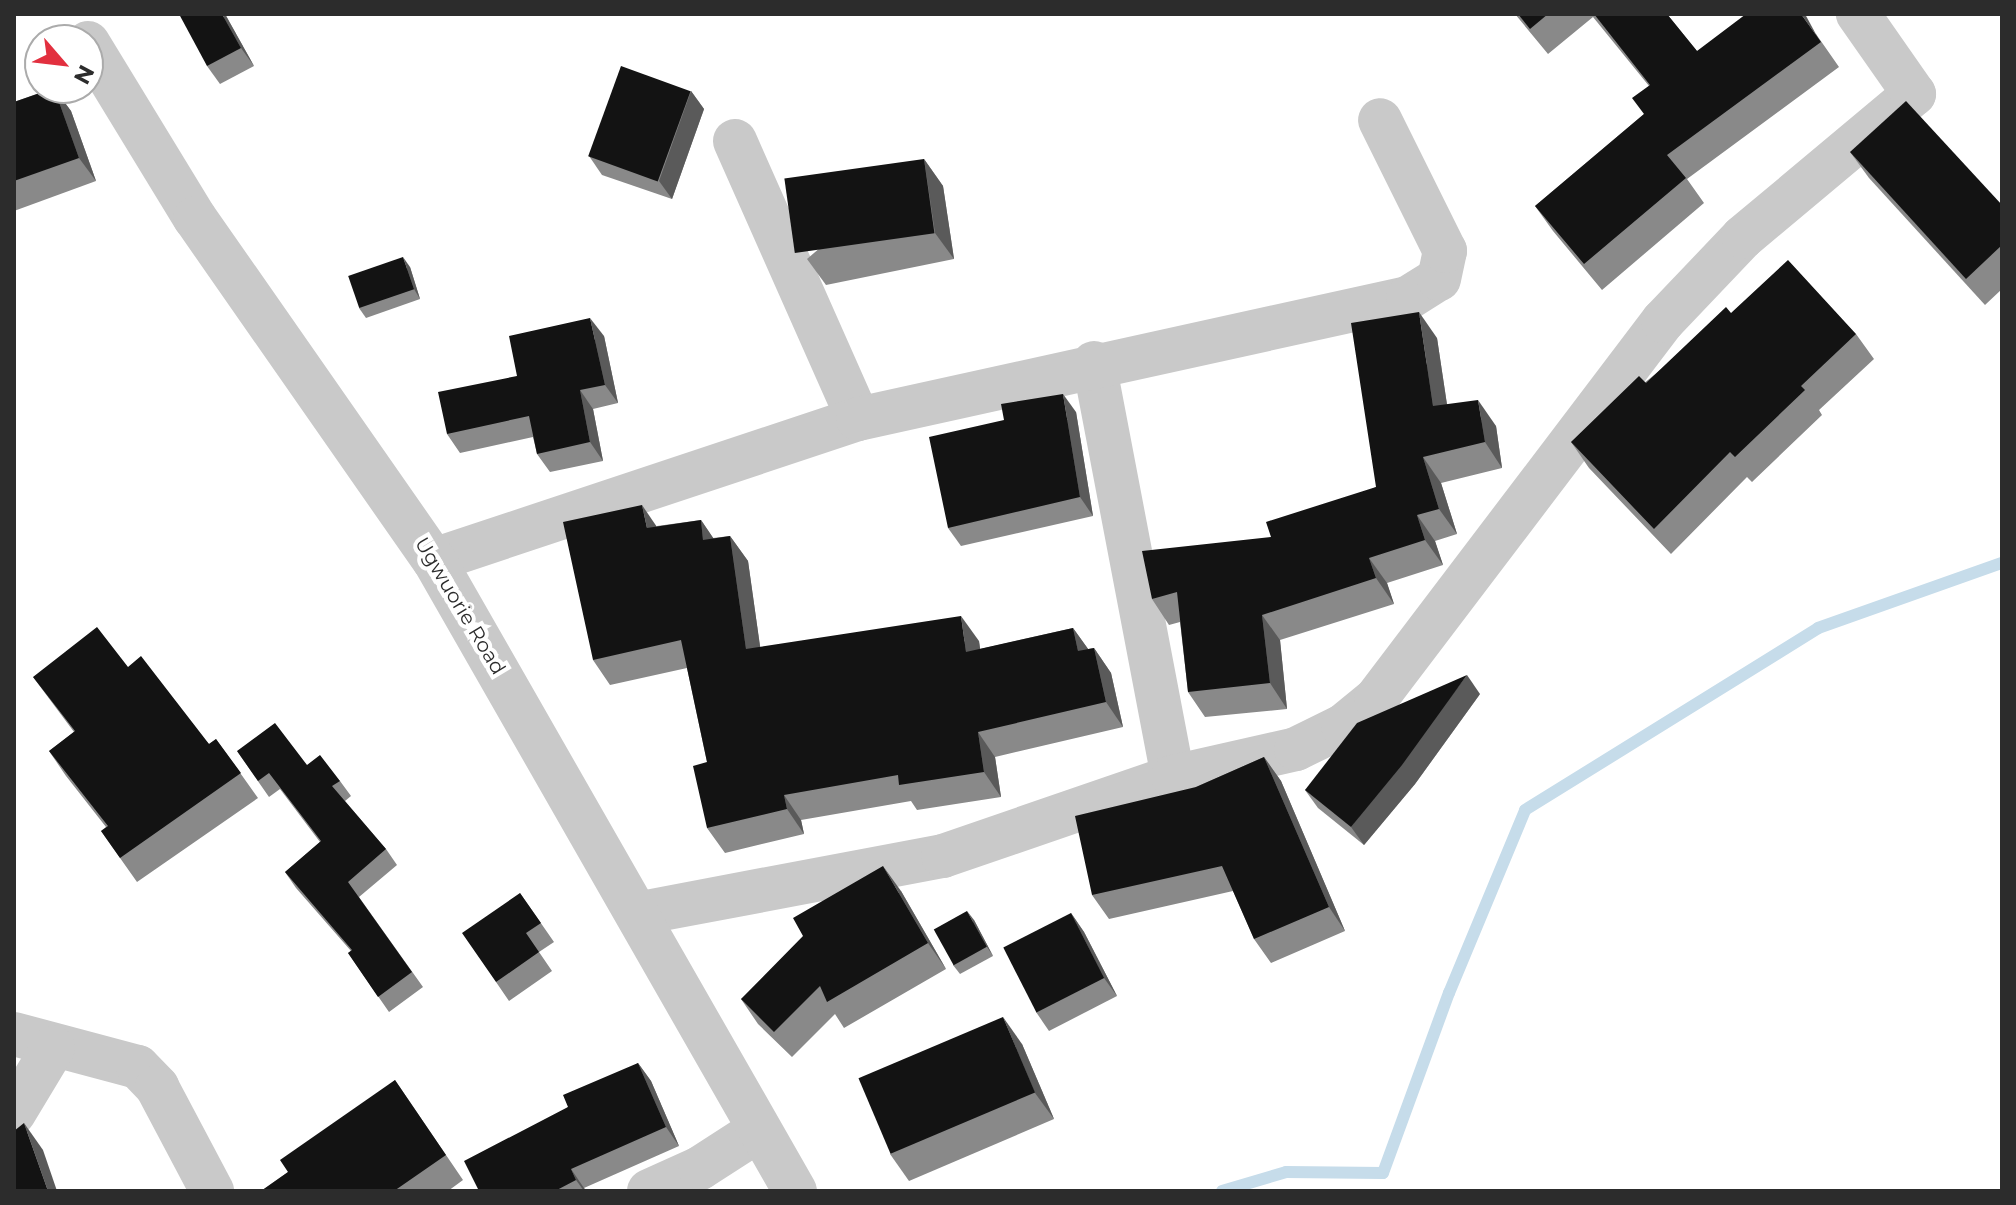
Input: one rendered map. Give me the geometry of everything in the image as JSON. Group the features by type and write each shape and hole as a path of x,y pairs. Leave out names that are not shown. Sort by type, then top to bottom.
{"street":[{"path":"641,913 943,856 1173,777 1296,749 1343,726 1376,699 1663,321 1743,237 1914,94 1858,14"},
{"name":"Ugwuorie Road","path":"104,70 195,218 434,560 641,913 795,1191"},
{"path":"434,560 858,419 1094,363 1408,298 1439,279 1445,251 1380,120"},
{"path":"735,141 858,419"},
{"path":"1094,363 1173,777"},
{"path":"14,1113 33,1041 138,1067 157,1087 212,1191"},
{"path":"649,1191 700,1168 759,1130"}],"building":[{"path":"179,14 222,14 241,48 207,66"},
{"path":"1518,14 1548,14 1530,29"},
{"path":"1594,14 1667,14 1697,51 1746,14 1801,14 1821,42 1667,155 1686,178 1584,264 1535,206 1644,114 1632,98 1650,85"},
{"path":"621,66 691,91 658,182 588,156"},
{"path":"24,98 24,104 60,104 79,158 14,181 14,102"},
{"path":"1906,101 2002,205 2002,245 1966,279 1850,152"},
{"path":"924,159 934,233 795,253 784,179"},
{"path":"403,257 414,289 359,308 348,276"},
{"path":"1788,260 1856,334 1801,386 1805,390 1735,457 1730,452 1654,529 1571,442 1639,376 1646,383 1726,307 1731,313"},
{"path":"1419,312 1433,406 1478,400 1485,442 1423,457 1439,509 1417,515 1425,540 1369,558 1376,578 1262,615 1270,683 1188,692 1177,592 1152,599 1142,551 1271,537 1266,522 1376,487 1351,323"},
{"path":"590,318 605,385 580,390 590,442 537,454 529,416 447,434 438,392 517,376 509,336"},
{"path":"1063,394 1080,497 948,528 929,437 1004,420 1001,404"},
{"path":"642,505 647,528 701,520 703,540 730,536 746,649 961,616 966,652 1073,628 1078,651 1094,648 1106,702 978,732 984,772 899,785 898,775 784,795 787,809 707,828 693,766 707,762 681,640 593,660 563,522"},
{"path":"97,627 128,667 141,656 209,744 216,739 241,773 120,858 101,831 108,826 49,751 75,731 33,677"},
{"path":"1467,675 1402,765 1351,827 1305,790 1357,723"},
{"path":"275,723 307,765 320,755 340,781 332,786 386,849 348,882 412,972 378,997 348,953 352,950 285,872 321,841 269,773 258,781 237,751"},
{"path":"1264,757 1329,907 1254,939 1222,866 1092,895 1075,816 1196,787"},
{"path":"883,866 928,943 827,1002 820,986 774,1032 741,999 803,936 793,918"},
{"path":"520,893 541,923 526,933 539,952 496,982 462,933"},
{"path":"967,911 987,947 954,965 934,929"},
{"path":"1071,913 1104,978 1036,1013 1003,948"},
{"path":"1003,1017 1035,1092 891,1154 858,1078"},
{"path":"638,1063 666,1127 571,1169 576,1180 555,1191 479,1191 464,1161 568,1107 563,1095"},
{"path":"395,1080 446,1155 394,1191 261,1191 288,1172 280,1160"},
{"path":"24,1123 48,1191 14,1191 14,1131"}],"waterway":[{"path":"1222,1191 1286,1172 1383,1173 1449,993 1525,810 1818,628 2002,563"}]}
